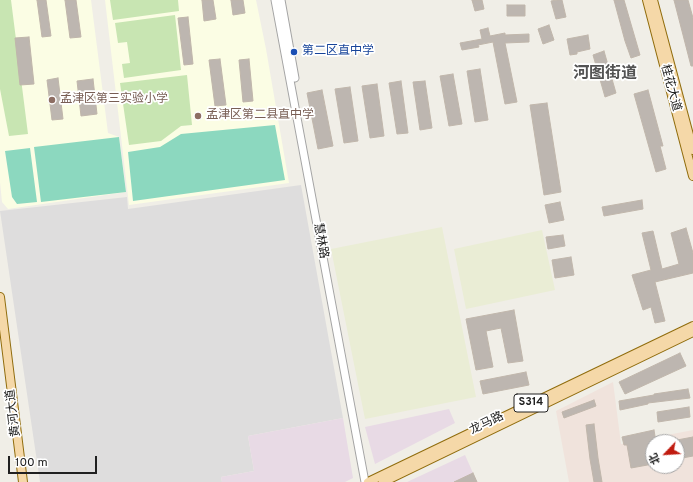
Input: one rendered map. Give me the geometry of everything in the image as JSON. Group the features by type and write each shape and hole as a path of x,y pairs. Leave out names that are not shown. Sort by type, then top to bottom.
{"main road":[{"name":"桂花大道","path":"647,0 693,176"},
{"name":"桂花大道","path":"653,0 693,150"},
{"name":"黄河大道","path":"0,297 22,482"},
{"name":"龙马路","path":"367,482 693,326"},
{"name":"龙马路","path":"383,482 693,332"},
{"name":"黄河大道","path":"0,342 17,482"}],"street":[{"name":"慧林路","path":"275,0 367,482"},
{"name":"慧林路","path":"281,0 367,482"}],"shaded area":[{"name":"孟津区第三实验小学","path":"0,0 91,0 108,133 119,137 126,192 8,209 2,202 0,182"},
{"name":"孟津区第二县直中学","path":"105,0 256,0 289,183 129,205"},
{"path":"301,185 343,418 248,436 254,471 221,477 222,482 40,482 0,211 127,197 128,209"},
{"path":"442,227 476,397 365,419 331,249"},
{"path":"542,230 555,290 466,309 454,249"},
{"path":"613,382 621,444 645,439 645,474 685,474 685,434 672,434 693,430 693,482 569,482 556,411"},
{"path":"449,409 455,423 375,464 365,427"},
{"path":"343,418 353,478 345,482 222,482 221,477 254,471 248,436"},
{"path":"465,455 477,482 407,482"}],"green space":[{"path":"0,0 11,0 28,134 9,136 0,89"},
{"path":"110,0 178,0 179,11 113,20"},
{"path":"175,15 181,70 124,78 122,64 130,63 127,42 118,43 115,23"},
{"path":"187,75 192,125 181,126 161,141 129,145 120,83"},
{"path":"275,125 285,180 133,201 128,152 160,147 181,134"},
{"path":"119,137 126,192 41,202 34,147"},
{"path":"30,148 37,202 17,204 12,197 5,151"}],"building":[{"path":"37,0 46,0 51,36 42,37"},
{"path":"65,0 76,0 81,37 70,38"},
{"path":"202,0 213,0 216,19 204,21"},
{"path":"231,0 243,0 245,13 233,15"},
{"path":"472,0 482,0 484,9 475,11"},
{"path":"562,0 566,17 556,19 551,1"},
{"path":"614,0 624,0 640,55 631,58"},
{"path":"674,0 688,0 693,18 693,66 691,66"},
{"path":"507,5 525,5 525,16 507,16"},
{"path":"188,17 193,64 184,65 178,18"},
{"path":"549,25 554,40 543,44 538,29"},
{"path":"488,28 490,36 505,33 505,35 529,34 529,42 505,43 517,102 505,104 493,42 478,45 479,47 462,50 460,43 482,39 480,30"},
{"path":"588,35 590,49 570,55 567,39"},
{"path":"29,37 34,84 20,85 15,38"},
{"path":"604,51 616,93 605,97 593,55"},
{"path":"220,59 226,105 215,106 209,60"},
{"path":"249,59 253,101 243,102 239,60"},
{"path":"480,69 488,120 475,122 467,71"},
{"path":"453,74 462,124 449,126 440,76"},
{"path":"58,78 63,119 52,120 47,80"},
{"path":"93,79 97,114 81,116 77,81"},
{"path":"401,81 408,133 397,134 389,83"},
{"path":"425,81 432,128 420,130 413,82"},
{"path":"377,84 384,136 370,138 362,86"},
{"path":"350,87 358,141 344,143 335,89"},
{"path":"322,90 333,146 318,149 307,93"},
{"path":"648,90 663,146 660,146 666,169 656,172 634,94"},
{"path":"547,103 561,192 544,195 530,105"},
{"path":"642,200 643,209 604,216 602,207"},
{"path":"560,202 564,220 549,223 545,205"},
{"path":"686,228 693,253 693,273 655,282 665,321 655,323 651,307 643,310 632,275 651,270 642,233 653,231 662,269 679,264 671,233"},
{"path":"563,235 565,246 548,249 546,237"},
{"path":"571,257 574,275 555,278 552,260"},
{"path":"514,310 523,361 508,363 501,328 486,331 493,367 476,370 466,319"},
{"path":"680,353 686,366 625,394 619,382"},
{"path":"526,372 529,385 483,394 480,381"},
{"path":"688,389 690,398 648,403 620,410 619,401"},
{"path":"594,400 596,406 564,418 562,412"},
{"path":"689,407 690,417 658,422 657,412"},
{"path":"594,424 602,482 594,482 590,459 586,425"},
{"path":"654,430 655,434 645,434 645,465 631,468 627,445 624,445 622,437"},
{"path":"693,437 693,456 685,458 685,438"},
{"path":"473,473 477,482 454,482"}],"place":[{"name":"第二区直中学","path":"294,52"},
{"name":"孟津区第三实验小学","path":"52,100"},
{"name":"孟津区第二县直中学","path":"198,116"}],"district":[{"name":"河图街道","path":"605,75"}]}
